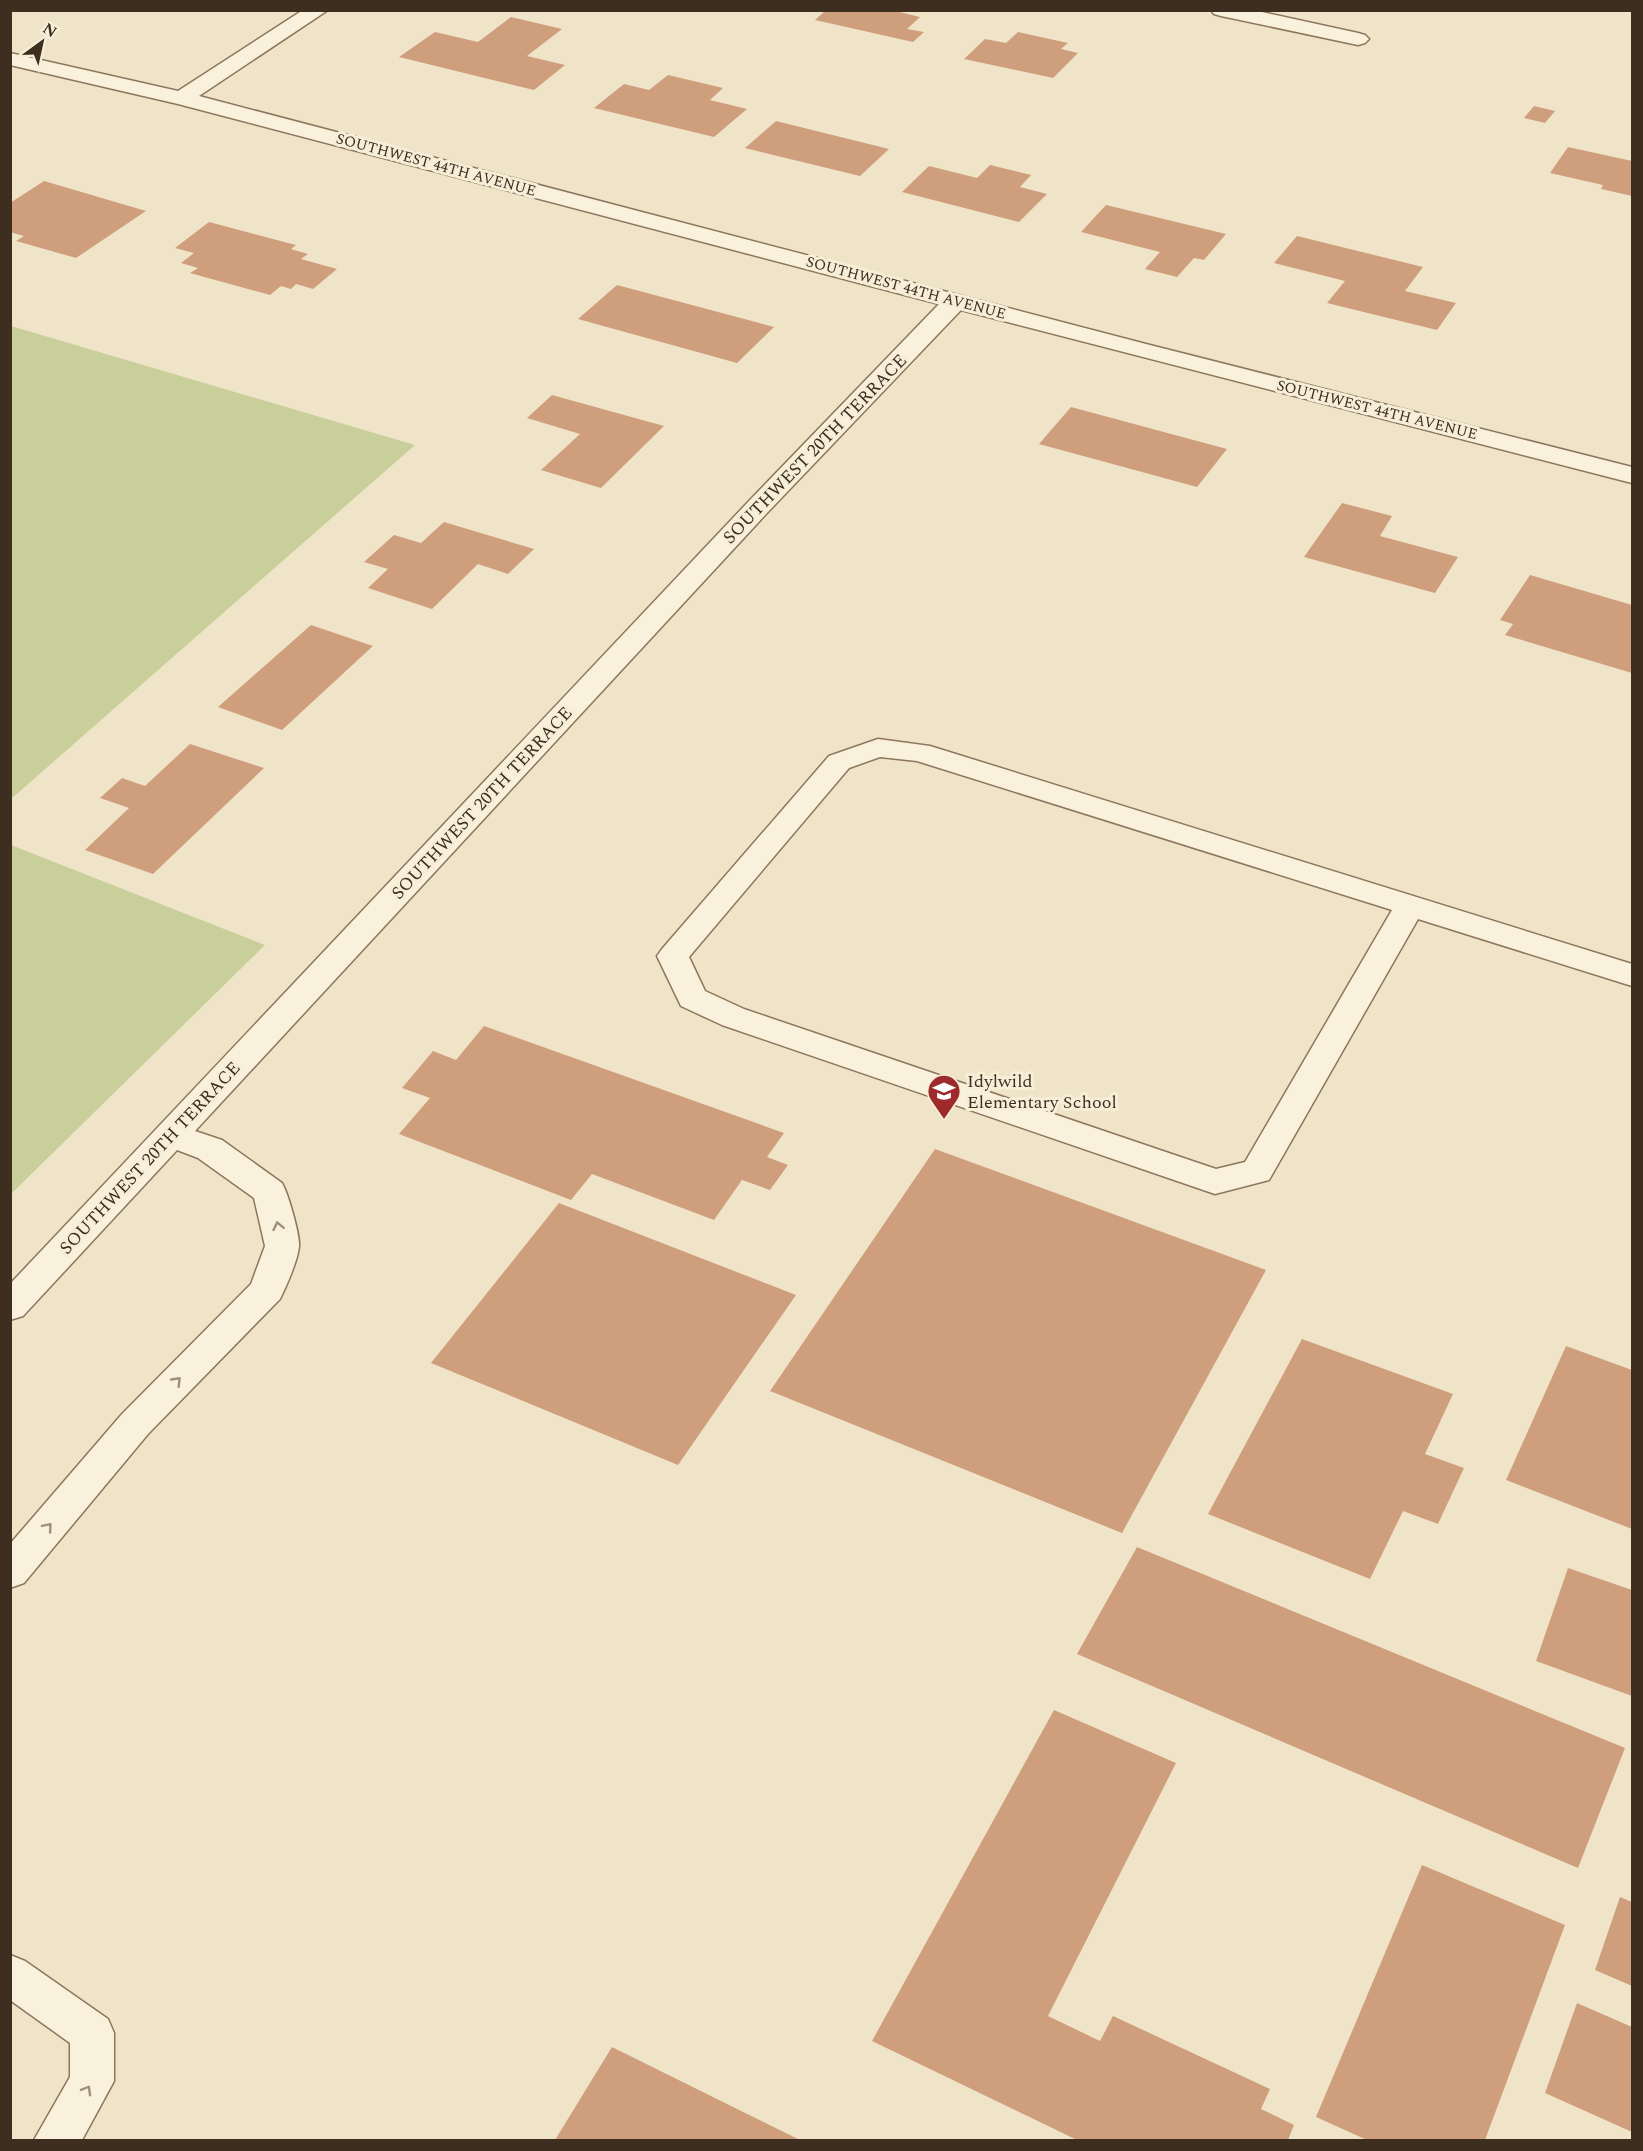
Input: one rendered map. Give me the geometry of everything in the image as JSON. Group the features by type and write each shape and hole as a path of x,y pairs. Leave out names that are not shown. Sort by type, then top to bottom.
{"street":[{"path":"181,99 318,10"},
{"path":"1221,10 1358,39"},
{"name":"SOUTHWEST 44TH AVENUE","path":"10,58 181,99 956,302 1632,475"},
{"name":"SOUTHWEST 20TH TERRACE","path":"10,1307 758,507 956,302"},
{"path":"1410,906 1257,1171 1215,1182 733,1017 692,998 673,956 839,762 878,748 920,752 1632,975"},
{"path":"10,1572 135,1424 267,1290 282,1246 270,1192 210,1149 172,1135"},
{"path":"10,1975 92,2033 92,2081 57,2140"}],"green space":[{"path":"10,326 415,445 11,799"},
{"path":"11,845 265,945 11,1194"}],"building":[{"path":"826,10 891,10 920,17 907,29 924,32 913,42 815,20"},
{"path":"511,17 562,29 527,56 565,65 534,90 399,57 435,32 478,42"},
{"path":"1018,32 1068,43 1061,49 1078,53 1053,78 964,59 985,39 1006,43"},
{"path":"668,75 723,88 710,100 747,109 714,137 594,108 624,84 649,90"},
{"path":"1534,106 1555,111 1545,123 1524,118"},
{"path":"776,121 889,149 860,176 745,148"},
{"path":"1568,147 1632,161 1632,196 1601,189 1603,185 1550,173"},
{"path":"990,165 1031,175 1020,187 1047,194 1019,222 902,192 929,166 977,178"},
{"path":"44,181 146,211 76,258 16,241 24,236 10,232 10,203"},
{"path":"1106,205 1226,234 1204,260 1194,258 1177,277 1145,269 1160,252 1081,232"},
{"path":"209,222 296,245 291,249 308,254 301,259 337,269 313,289 296,284 291,289 281,286 270,295 190,273 198,268 181,263 194,253 175,248"},
{"path":"1297,236 1423,267 1405,291 1456,303 1437,330 1327,303 1345,281 1274,263"},
{"path":"617,285 774,327 737,363 578,319"},
{"path":"552,395 664,426 601,488 541,470 580,434 527,418"},
{"path":"1071,407 1227,449 1197,487 1039,444"},
{"path":"1342,503 1392,516 1380,536 1458,557 1435,593 1304,557"},
{"path":"444,522 534,549 508,574 478,564 432,609 368,588 388,569 364,562 394,535 421,543"},
{"path":"1530,575 1632,605 1632,673 1505,635 1513,624 1500,620"},
{"path":"311,625 373,646 282,730 218,707"},
{"path":"190,744 264,768 153,874 85,850 129,808 100,798 122,778 145,786"},
{"path":"484,1026 784,1133 767,1157 788,1165 770,1190 742,1180 714,1220 592,1174 571,1200 399,1134 430,1098 402,1088 433,1051 456,1060"},
{"path":"935,1149 1266,1270 1122,1533 770,1391"},
{"path":"559,1203 796,1295 678,1465 431,1363"},
{"path":"1302,1339 1453,1394 1425,1454 1464,1468 1438,1524 1403,1511 1370,1579 1208,1514"},
{"path":"1566,1346 1632,1370 1632,1529 1506,1480"},
{"path":"1137,1547 1625,1748 1578,1868 1077,1654"},
{"path":"1568,1568 1632,1590 1632,1696 1536,1661"},
{"path":"1054,1710 1176,1763 1048,2016 1100,2041 1113,2016 1270,2089 1261,2109 1294,2125 1288,2140 1077,2140 872,2041"},
{"path":"1422,1865 1565,1925 1485,2140 1367,2140 1316,2117"},
{"path":"1620,1897 1632,1902 1632,1986 1595,1970"},
{"path":"1577,2003 1632,2027 1632,2132 1545,2093"},
{"path":"612,2047 800,2140 555,2140"}],"place":[{"name":"Idylwild Elementary School","path":"944,1120"}]}
